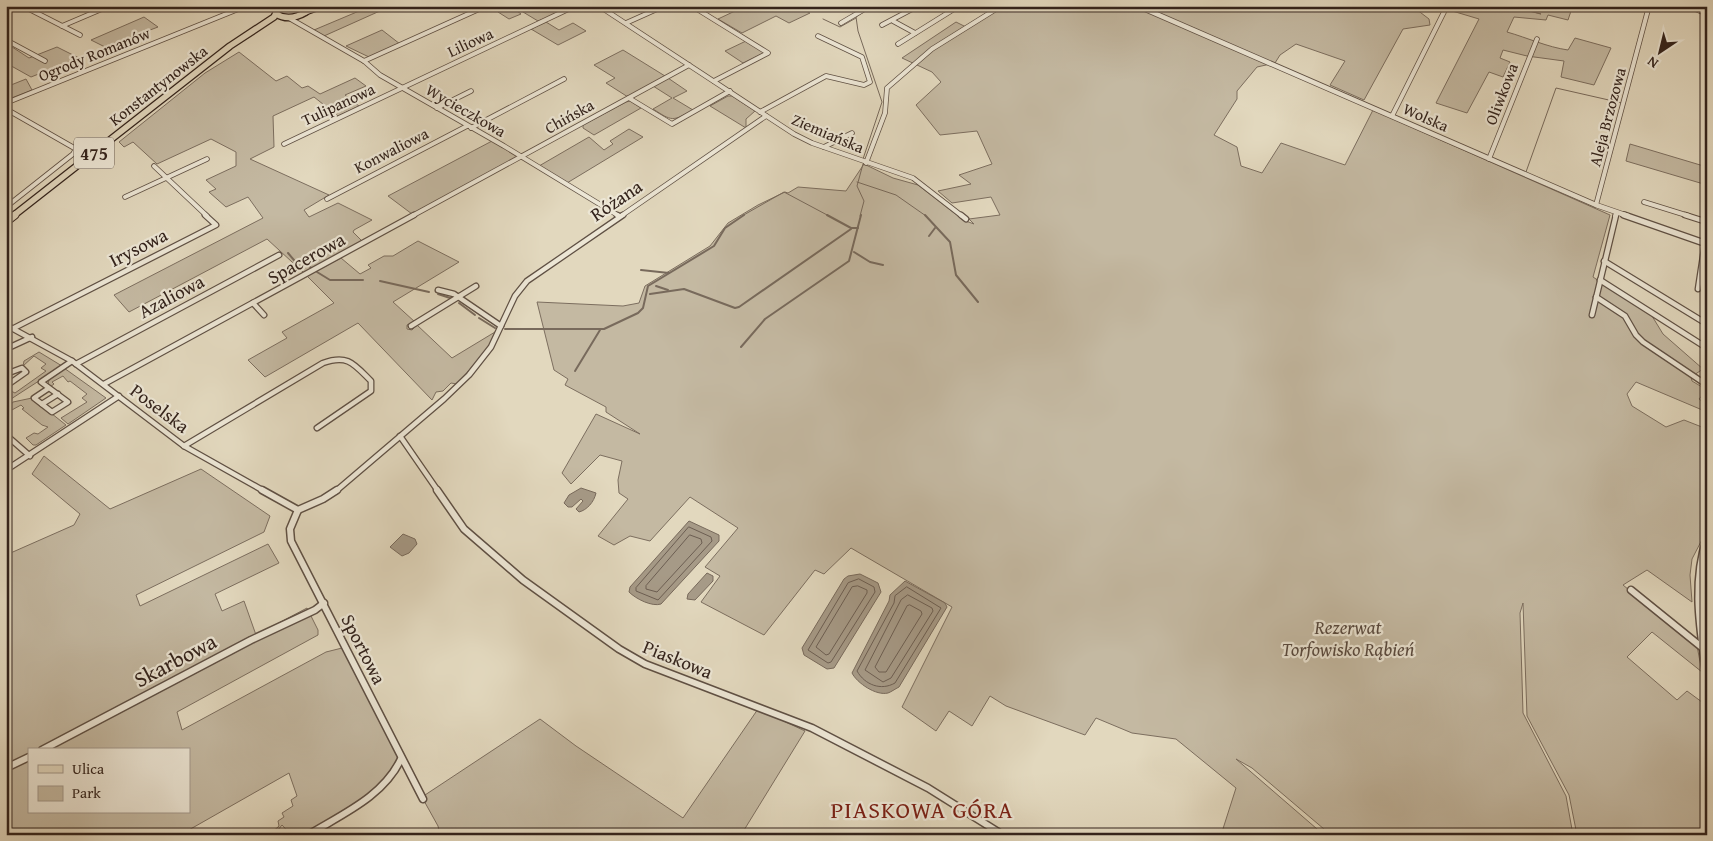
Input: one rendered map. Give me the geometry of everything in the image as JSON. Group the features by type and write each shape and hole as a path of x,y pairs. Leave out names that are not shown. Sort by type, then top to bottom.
{"main road":[{"name":"475","path":"284,6 276,14 283,18 290,18 304,11 323,6"},
{"name":"Konstantynowska","path":"6,222 236,42 276,14"},
{"name":"Konstantynowska","path":"257,28 283,18"}],"street":[{"path":"23,6 80,35"},
{"path":"62,26 109,6"},
{"name":"Ogrody Romanów","path":"6,103 246,6"},
{"path":"364,61 486,6"},
{"name":"Liliowa","path":"403,88 575,6"},
{"name":"Ziemiańska","path":"599,6 794,134 824,148 913,178 966,219"},
{"path":"626,23 664,6"},
{"path":"692,6 768,53 714,81"},
{"path":"841,23 870,6"},
{"path":"882,25 893,21 918,6"},
{"path":"898,44 959,6"},
{"path":"866,163 885,113 886,88 917,64 932,49 1001,6"},
{"name":"Wolska","path":"1138,6 1616,214 1706,243"},
{"name":"Aleja Brzozowa","path":"1596,205 1649,6"},
{"path":"1688,6 1707,14"},
{"path":"1392,116 1445,7"},
{"path":"302,24 299,19 304,11"},
{"name":"Wycieczkowa","path":"290,18 364,61 380,75 619,216"},
{"path":"893,21 915,33"},
{"path":"760,112 826,76 864,85 870,82 862,57 818,36"},
{"name":"Oliwkowa","path":"1489,159 1537,39"},
{"path":"6,40 45,61"},
{"name":"Chińska","path":"521,157 690,65"},
{"name":"Konwaliowa","path":"327,199 564,79"},
{"name":"Tulipanowa","path":"284,144 403,88"},
{"path":"437,108 471,90"},
{"path":"629,98 672,124 730,92"},
{"path":"6,109 75,147 76,150 74,154 6,207"},
{"path":"8,116 13,113"},
{"name":"Różana","path":"298,510 312,505 336,490 464,379 491,347 514,296 527,281 766,116"},
{"path":"824,148 852,133"},
{"name":"Spacerowa","path":"104,384 521,157"},
{"path":"126,197 206,159"},
{"name":"Irysowa","path":"14,328 216,225 154,166"},
{"path":"1644,202 1707,222"},
{"path":"1592,315 1616,214"},
{"path":"1698,289 1706,243"},
{"name":"Azaliowa","path":"49,388 41,382 280,255"},
{"path":"1604,261 1707,324"},
{"path":"1600,280 1707,348"},
{"path":"411,326 476,286"},
{"path":"438,290 459,297 501,326"},
{"path":"1596,297 1625,316 1636,335 1643,342 1707,384"},
{"path":"253,304 264,315"},
{"name":"Poselska","path":"6,325 32,337 74,363 184,446 298,510"},
{"path":"6,349 32,337"},
{"path":"184,446 323,363 338,358 350,360 371,382 371,391 317,428"},
{"path":"6,374 22,368 26,372 6,386"},
{"path":"49,388 68,402 52,412 34,398 49,388"},
{"path":"42,404 58,394"},
{"path":"6,470 119,396"},
{"path":"6,436 30,456"},
{"name":"Piaskowa","path":"400,436 464,529 523,580 619,649 646,664 788,717 812,728 928,788 1003,835"},
{"name":"Sportowa","path":"298,510 290,535 399,750 401,759 423,799"},
{"path":"1707,538 1702,548 1697,582 1707,680"},
{"path":"1632,590 1705,650"},
{"name":"Skarbowa","path":"46,748 251,640 315,610 324,603"},
{"path":"6,768 28,757"},
{"path":"308,835 382,787 397,769 401,759"}],"green space":[{"path":"371,6 391,6 324,36 314,30"},
{"path":"512,6 547,6 559,13 538,21 523,12 522,8 517,11 521,14 509,19 498,12"},
{"path":"726,6 797,6 810,13 789,23 776,16 742,33 718,19 735,11"},
{"name":"Rezerwat Torfowisko Rąbień","path":"1003,6 1412,6 1429,19 1430,25 1403,29 1364,100 1330,85 1345,61 1296,44 1280,55 1275,63 1257,67 1237,91 1237,99 1214,135 1237,147 1241,166 1262,173 1281,143 1345,165 1373,110 1610,215 1593,277 1652,316 1663,334 1703,369 1691,377 1692,381 1707,390 1699,399 1707,405 1707,412 1636,382 1627,394 1632,406 1666,427 1684,420 1707,429 1707,530 1692,559 1690,575 1692,602 1647,570 1623,585 1697,646 1702,672 1652,632 1627,657 1677,700 1687,691 1706,705 1707,835 1577,835 1569,795 1527,716 1523,603 1520,613 1523,713 1566,796 1573,835 1331,835 1252,768 1236,759 1324,835 1221,835 1236,788 1176,739 1132,733 1096,718 1085,735 1006,706 990,696 972,726 949,711 936,731 902,707 952,607 851,548 824,574 815,570 764,635 701,602 720,576 705,567 738,528 690,497 650,541 630,536 614,545 598,536 628,499 619,493 618,480 622,461 600,455 571,484 562,473 596,414 640,434 606,412 606,407 565,385 568,379 554,370 537,302 623,306 639,303 645,286 710,246 728,223 758,205 798,187 846,191 864,164 893,178 918,185 963,220 974,224 969,219 1000,215 991,197 952,203 938,191 971,184 959,175 992,164 977,131 940,135 916,105 941,82 932,72 902,58 956,22 968,28"},
{"path":"1451,6 1509,6 1541,14 1513,6 1552,6 1571,11 1568,20 1548,15 1546,20 1514,17 1507,32 1560,49 1568,50 1575,38 1611,48 1594,85 1561,77 1564,61 1527,56 1503,50 1500,58 1510,62 1503,77 1489,72 1467,113 1436,103 1479,19 1449,10"},
{"path":"144,17 158,27 105,47 91,40"},
{"path":"546,22 559,30 573,23 586,31 558,45 531,29"},
{"path":"382,30 400,44 369,57 346,46"},
{"path":"746,41 763,51 763,53 743,63 725,51"},
{"path":"6,43 29,58 57,47 79,58 31,77 6,63"},
{"path":"623,50 665,76 628,97 606,83 615,78 594,65"},
{"path":"239,52 276,81 287,76 302,88 308,86 320,94 355,78 366,86 345,95 359,106 338,116 314,97 273,116 274,147 250,159 329,195 304,210 309,217 338,203 372,220 353,232 362,241 304,273 267,239 129,312 114,295 263,218 248,197 226,207 209,192 216,189 206,180 236,166 236,152 211,139 157,164 133,142 124,147 119,142 205,73"},
{"path":"668,78 687,91 673,98 693,110 681,117 668,118 653,109 672,98 653,86"},
{"path":"26,79 32,90 9,99 6,97 6,87"},
{"path":"728,96 732,96 755,111 746,119 746,128 710,106"},
{"path":"630,101 641,108 594,135 583,128 583,125"},
{"path":"629,129 643,137 567,183 539,166 589,137 604,150 613,144 610,141"},
{"path":"492,141 518,157 412,214 388,196"},
{"path":"1630,144 1707,167 1707,185 1626,161"},
{"path":"418,241 459,262 393,302 415,322 407,325 407,329 412,330 417,325 452,358 495,332 489,347 457,384 451,383 443,391 436,392 432,400 358,323 265,377 248,360 287,338 282,332 334,303 307,276 341,258 360,274 371,268 368,265 384,256 393,256"},
{"path":"39,352 62,366 11,399 6,392 6,387 9,385 12,387 9,390 15,393 46,371 41,368 46,364 34,356 23,366 24,361"},
{"path":"64,368 106,398 68,424 61,418 87,402 82,398 87,394 70,381 68,382 63,376 52,382 54,384 50,387 48,385 49,379"},
{"path":"32,398 66,425 36,445 33,445 26,438 34,433 38,434 48,427 42,425 22,409 24,408 21,405 10,411 11,415 6,418 6,411 13,402"},
{"path":"44,456 110,509 201,469 270,516 264,532 136,595 140,606 268,544 279,563 215,594 222,611 244,601 256,635 307,608 318,630 318,635 177,712 182,730 326,652 342,648 401,759 382,787 308,835 291,835 282,825 274,835 269,835 279,826 278,821 284,817 282,813 293,806 291,800 297,796 289,773 180,835 6,835 6,555 74,525 80,514 32,474"},
{"path":"758,709 805,731 741,835 440,835 438,826 423,799 425,795 540,719 576,746 683,818"}],"water":[{"path":"581,488 596,493 590,505 579,512 576,509 583,501 581,499 572,507 568,507 564,503 569,495"},
{"path":"689,521 719,535 719,541 661,604 649,603 632,595 629,592 630,587"},
{"path":"403,534 415,539 417,544 409,553 402,556 390,547"},
{"path":"707,573 713,576 713,581 695,600 687,599 688,594"},
{"path":"860,574 878,583 881,592 834,668 827,669 804,655 802,648 844,579 848,576"},
{"path":"905,581 945,603 947,607 899,687 888,693 878,693 862,685 852,673 889,601 890,595"}],"waterway":[{"path":"868,10 874,6"},
{"path":"863,159 882,102 858,31 856,17 865,11"},
{"path":"823,19 840,27 856,18"},
{"path":"1526,172 1556,88 1622,103"},
{"path":"858,182 863,164"},
{"path":"858,182 896,195 926,216"},
{"path":"858,182 857,186 864,201 860,216"},
{"path":"742,216 784,192 829,216"},
{"path":"505,329 604,329 638,313 643,308 648,286 714,246 725,228 744,215"},
{"path":"827,215 851,228 858,228"},
{"path":"858,228 861,215"},
{"path":"926,216 950,242 956,275 978,302"},
{"path":"741,347 765,319 849,261 858,228"},
{"path":"929,236 935,228"},
{"path":"650,294 684,289 735,308 739,307 851,229"},
{"path":"854,252 870,262 883,265"},
{"path":"288,253 299,266 306,264 313,269"},
{"path":"641,270 669,273"},
{"path":"317,272 330,280 363,280"},
{"path":"380,281 429,292"},
{"path":"656,286 668,290"},
{"path":"438,294 453,299"},
{"path":"459,303 475,315"},
{"path":"479,318 495,328"},
{"path":"575,371 600,330"}],"district":[{"name":"PIASKOWA GÓRA","path":"922,809"}]}
